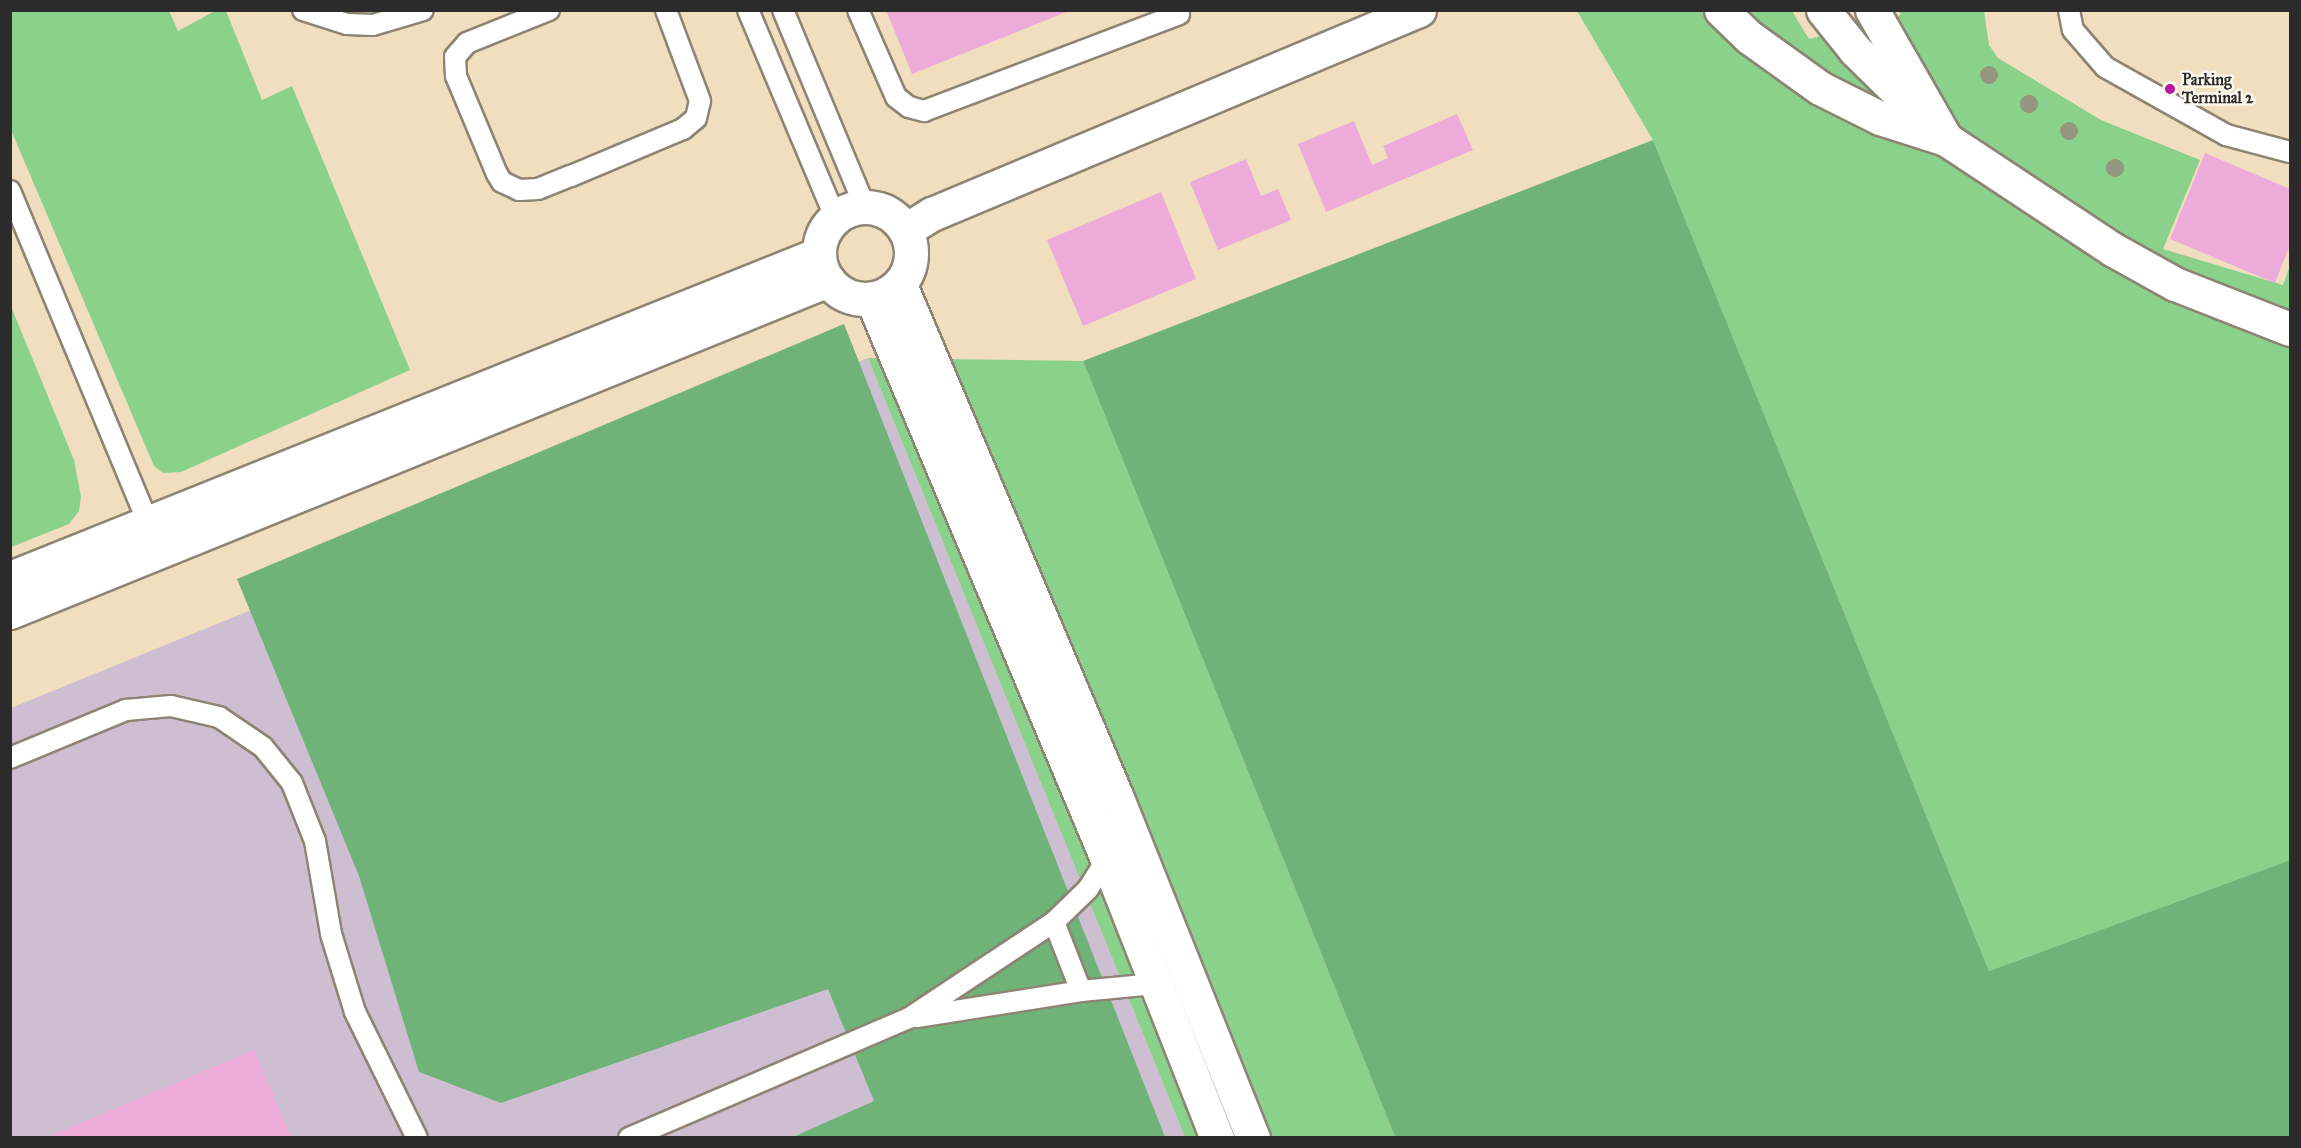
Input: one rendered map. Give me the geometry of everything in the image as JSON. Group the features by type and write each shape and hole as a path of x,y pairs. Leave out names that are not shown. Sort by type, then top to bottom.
{"street":[{"path":"906,230 932,214 1419,10"},
{"path":"1721,10 1749,37 1820,88 1880,118 1946,139"},
{"path":"1823,10 1855,50 1946,139 2112,249 2175,284 2290,328"},
{"path":"1872,10 1946,139"},
{"path":"881,209 906,230 912,258 886,292 855,299 840,292 823,267 823,234 850,212 881,209"},
{"path":"10,612 154,538 823,267"},
{"path":"886,292 1155,984 1217,1137"},
{"path":"886,292 1117,798 1253,1137"},
{"path":"10,578 154,538"}],"lane":[{"path":"303,10 347,24 423,10"},
{"path":"549,10 467,43 454,57 456,76 497,174 510,188 519,190 538,189 683,129 696,118 700,101 666,10"},
{"path":"748,10 850,212"},
{"path":"783,10 850,212"},
{"path":"858,10 896,97 909,107 924,111 1179,14"},
{"path":"2069,10 2073,30 2105,67 2226,135 2290,152"},
{"path":"10,191 154,538"},
{"path":"10,758 126,710 171,706 219,717 263,747 292,783 315,841 331,934 356,1012 417,1137"},
{"path":"629,1137 909,1018 1054,922 1088,889 1107,859"},
{"path":"1054,922 1081,991"},
{"path":"909,1018 1081,991 1155,984"}],"shaded area":[{"path":"868,358 1185,1137 11,1138 11,708"}],"green space":[{"path":"10,11 169,11 178,31 215,11 226,11 262,100 292,86 410,370 181,472 163,473 154,466 11,130"},
{"path":"1577,11 1792,11 1809,39 1901,15 1899,11 1984,11 1989,45 1998,58 2101,120 2200,160 2163,249 2283,285 2290,266 2290,860 1989,971 1653,140"},
{"path":"1653,140 1989,971 2290,860 2290,1137 1395,1137 1083,361"},
{"path":"10,304 74,460 81,497 79,511 69,524 11,547"},
{"path":"844,324 1165,1137 793,1137 874,1101 828,989 501,1103 419,1072 359,876 237,579"},
{"path":"868,358 1083,361 1395,1137 1185,1137"}],"building":[{"path":"886,10 1069,10 1069,11 912,74"},
{"path":"1457,114 1473,150 1326,212 1298,144 1354,121 1372,165 1388,158 1383,146"},
{"path":"2205,153 2290,189 2290,245 2275,283 2170,239"},
{"path":"1246,159 1261,196 1278,189 1291,220 1218,250 1190,182"},
{"path":"1161,192 1196,279 1083,326 1047,240"},
{"path":"254,1050 291,1137 47,1137"}],"place":[{"name":"Parking Terminal 2","path":"2170,89"}]}
